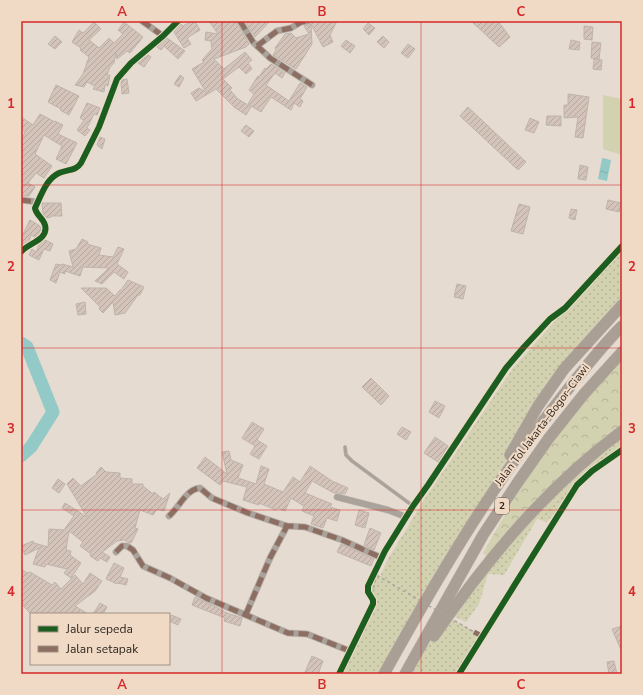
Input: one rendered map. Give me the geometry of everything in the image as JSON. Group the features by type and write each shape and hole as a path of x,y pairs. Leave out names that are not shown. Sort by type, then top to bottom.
{"highway":[{"path":"485,503 525,428 550,388 580,350 622,305"},
{"name":"Jalan Tol Jakarta–Bogor–Ciawi","path":"384,674 424,603 485,503 520,451 595,356 622,326"},
{"name":"Jalan Tol Jakarta–Bogor–Ciawi","path":"407,674 484,535 510,494 549,438 584,394 622,352"},
{"path":"407,674 464,593 516,529 563,480 594,452 622,431"}],"street":[{"path":"142,21 163,36"},
{"path":"21,252 23,249 43,236 46,232 44,223 35,211 35,208 45,188 54,176 80,165 99,126 117,79 131,62 163,36 178,21"},
{"path":"240,21 249,37 270,58 312,85"},
{"path":"257,46 277,31 291,28 301,22 308,21"},
{"path":"21,200 38,202"},
{"path":"339,674 373,604 373,600 368,592 368,586 382,558 413,506 511,361 550,319 566,308 622,246"},
{"path":"459,674 577,485 622,450"},
{"path":"169,516 191,492 198,488 203,490 212,498 248,513 287,526 305,527 342,540 382,558"},
{"path":"337,497 388,510 406,517"},
{"path":"246,614 270,558 287,526"},
{"path":"116,552 122,546 129,547 133,550 140,563 146,568 170,578 206,598 288,633 307,634 350,651"}],"lane":[{"path":"345,447 346,455 352,461 413,506"}],"path":[{"path":"372,594 376,578 378,576 474,632"}],"green space":[{"path":"603,95 622,99 622,155 603,149"},
{"path":"622,246 622,305 580,350 513,449 485,503 384,674 339,674 371,608 369,594 374,572 380,576 388,559 424,500 513,368"},
{"path":"622,352 622,431 607,442 490,560 483,553 549,438"},
{"path":"622,431 622,449 585,476 547,522 537,519 504,575 488,574 479,604 466,622 449,614 515,529"},
{"path":"448,617 482,636 460,674 408,674"}],"water":[{"path":"602,158 611,160 607,181 598,179"}],"building":[{"path":"195,21 200,30 187,38 191,44 184,48 174,32 181,24 183,26"},
{"path":"209,21 236,21 249,44 246,47 214,59 224,69 245,52 252,60 248,63 252,69 246,74 239,67 223,79 232,88 230,90 238,99 251,107 246,115 234,107 216,89 196,101 191,93 199,88 206,92 192,69 204,62 202,60 212,49 211,41 205,40 206,32 218,34"},
{"path":"245,21 270,21 255,37"},
{"path":"312,21 337,21 330,35 333,42 323,47 311,24"},
{"path":"471,21 498,21 510,37 499,47"},
{"path":"94,22 101,29 89,40 99,48 109,38 114,43 123,34 118,30 124,22 143,37 130,53 127,51 117,59 116,53 114,63 110,67 107,75 110,75 108,86 105,85 104,92 93,89 95,86 87,82 84,87 75,85 83,74 89,57 80,50 81,48 72,42 79,30 83,33"},
{"path":"368,23 375,28 369,35 363,29"},
{"path":"311,24 312,44 296,69 273,55 276,50 275,48 285,34 291,33 296,38 309,34 304,26"},
{"path":"584,26 593,27 592,40 584,39"},
{"path":"55,36 62,42 55,49 48,44"},
{"path":"383,36 389,42 384,48 377,42"},
{"path":"167,38 185,51 178,59 164,46 161,50 157,47"},
{"path":"346,40 355,46 350,53 341,46"},
{"path":"571,40 580,42 579,50 569,49"},
{"path":"592,42 601,43 599,59 591,58"},
{"path":"408,44 415,49 408,58 401,53"},
{"path":"148,55 151,57 144,67 138,63"},
{"path":"594,59 602,60 601,70 593,69"},
{"path":"271,64 285,73 282,78 275,73 266,85 289,101 300,83 307,87 300,99 303,101 300,107 294,103 291,110 271,97 261,112 248,104 254,94 249,90 258,76 259,77 265,68 266,69"},
{"path":"180,75 184,78 179,87 174,84"},
{"path":"127,79 129,93 122,94 121,82 122,80"},
{"path":"56,85 79,96 69,115 48,102"},
{"path":"568,94 589,97 583,138 575,137 578,117 564,118 564,105 568,105"},
{"path":"87,103 100,108 97,115 94,114 87,128 90,130 85,136 77,130 84,120 80,118"},
{"path":"468,107 526,162 518,170 460,116"},
{"path":"40,114 63,125 58,134 77,143 66,164 56,159 62,146 44,135 35,154 52,166 44,178 36,173 28,183 35,187 29,196 21,196 21,141 25,132 21,129 21,117 33,125"},
{"path":"547,116 561,116 561,126 546,125"},
{"path":"530,118 539,122 534,133 525,130"},
{"path":"246,125 254,131 249,137 241,131"},
{"path":"100,137 105,139 102,149 97,145"},
{"path":"580,165 588,167 586,180 578,179"},
{"path":"608,200 621,203 619,212 606,209"},
{"path":"42,203 61,203 62,216 51,216 47,218 43,214"},
{"path":"519,204 530,207 523,234 511,231"},
{"path":"571,209 577,210 575,220 569,218"},
{"path":"30,220 40,226 41,230 35,237 31,235 29,241 24,244 21,242 21,238"},
{"path":"82,239 88,242 87,244 101,248 99,255 113,257 118,247 124,249 117,264 128,272 124,279 114,272 102,284 95,281 109,268 83,267 80,276 65,271 65,274 60,272 56,283 50,280 56,264 73,267 69,251 76,249"},
{"path":"45,240 53,244 50,251 44,249 39,260 29,255 32,249 36,252 39,245"},
{"path":"128,280 144,287 140,295 138,295 125,313 115,315 113,302 103,313 99,309 100,307 81,288 106,288 115,296"},
{"path":"457,284 466,286 463,299 454,297"},
{"path":"85,302 86,314 78,315 76,304"},
{"path":"371,378 389,396 381,405 362,387"},
{"path":"435,401 445,406 439,418 429,412"},
{"path":"252,422 264,429 257,440 267,446 259,459 250,454 255,446 242,438"},
{"path":"402,427 411,432 406,440 397,434"},
{"path":"435,437 448,446 438,462 424,453"},
{"path":"229,451 231,460 243,465 238,478 256,484 261,466 269,469 264,484 283,492 293,477 300,482 310,466 332,481 348,488 345,494 334,493 312,481 305,493 332,504 330,507 340,510 337,521 327,518 323,528 311,524 314,516 302,511 304,506 291,498 285,511 277,508 276,510 259,503 259,505 243,500 247,487 223,481 220,485 197,468 205,457 227,474 222,452"},
{"path":"101,467 106,472 120,473 120,478 132,479 132,484 143,484 143,486 153,494 154,492 163,499 170,493 164,511 157,509 153,515 140,510 135,528 138,529 131,543 124,540 117,541 102,552 110,557 107,562 100,558 98,561 90,556 91,554 80,546 83,542 69,531 66,550 71,551 70,555 81,563 71,578 64,573 67,569 46,564 45,567 33,564 39,548 25,555 21,546 33,541 34,543 48,547 49,529 64,530 74,516 62,508 65,503 87,517 67,484 73,478 81,486 97,474 96,473"},
{"path":"58,479 65,484 59,493 52,488"},
{"path":"359,510 369,513 365,528 355,525"},
{"path":"370,528 381,533 374,550 364,545"},
{"path":"341,544 374,559 371,566 337,552"},
{"path":"114,563 124,568 120,577 128,579 126,585 117,584 106,579"},
{"path":"21,569 27,573 30,572 52,585 55,582 61,589 75,575 83,584 90,573 102,581 95,591 75,606 86,613 30,613 21,604"},
{"path":"195,597 224,612 242,618 240,626 224,621 225,618 192,605"},
{"path":"100,603 107,607 104,613 94,613"},
{"path":"171,615 181,619 178,625 170,621"},
{"path":"622,626 622,652 612,629"},
{"path":"312,656 323,661 318,674 309,674 305,672"},
{"path":"614,661 617,674 609,674 607,662"}],"waterway":[{"path":"21,343 27,347 53,412 31,447 21,456"}],"marked path":[{"path":"142,21 163,36"},
{"path":"240,21 253,42 270,58 312,85"},
{"path":"257,46 277,31 291,28 301,22 308,21"},
{"path":"21,200 38,202"},
{"path":"169,516 187,495 195,489 200,488 212,498 248,513 287,526 305,527 342,540 382,558"},
{"path":"246,614 270,558 287,526"},
{"path":"116,552 122,546 127,546 133,550 143,566 170,578 206,598 288,633 307,634 350,651"},
{"path":"474,632 482,636"}],"cycle path":[{"path":"21,252 41,238 44,234 45,225 35,208 42,193 54,176 74,169 81,163 99,127 117,79 131,63 178,21"},
{"path":"339,674 373,604 373,600 368,592 368,586 385,551 413,506 506,368 550,319 565,308 622,246"},
{"path":"459,674 577,485 592,471 622,450"}]}
